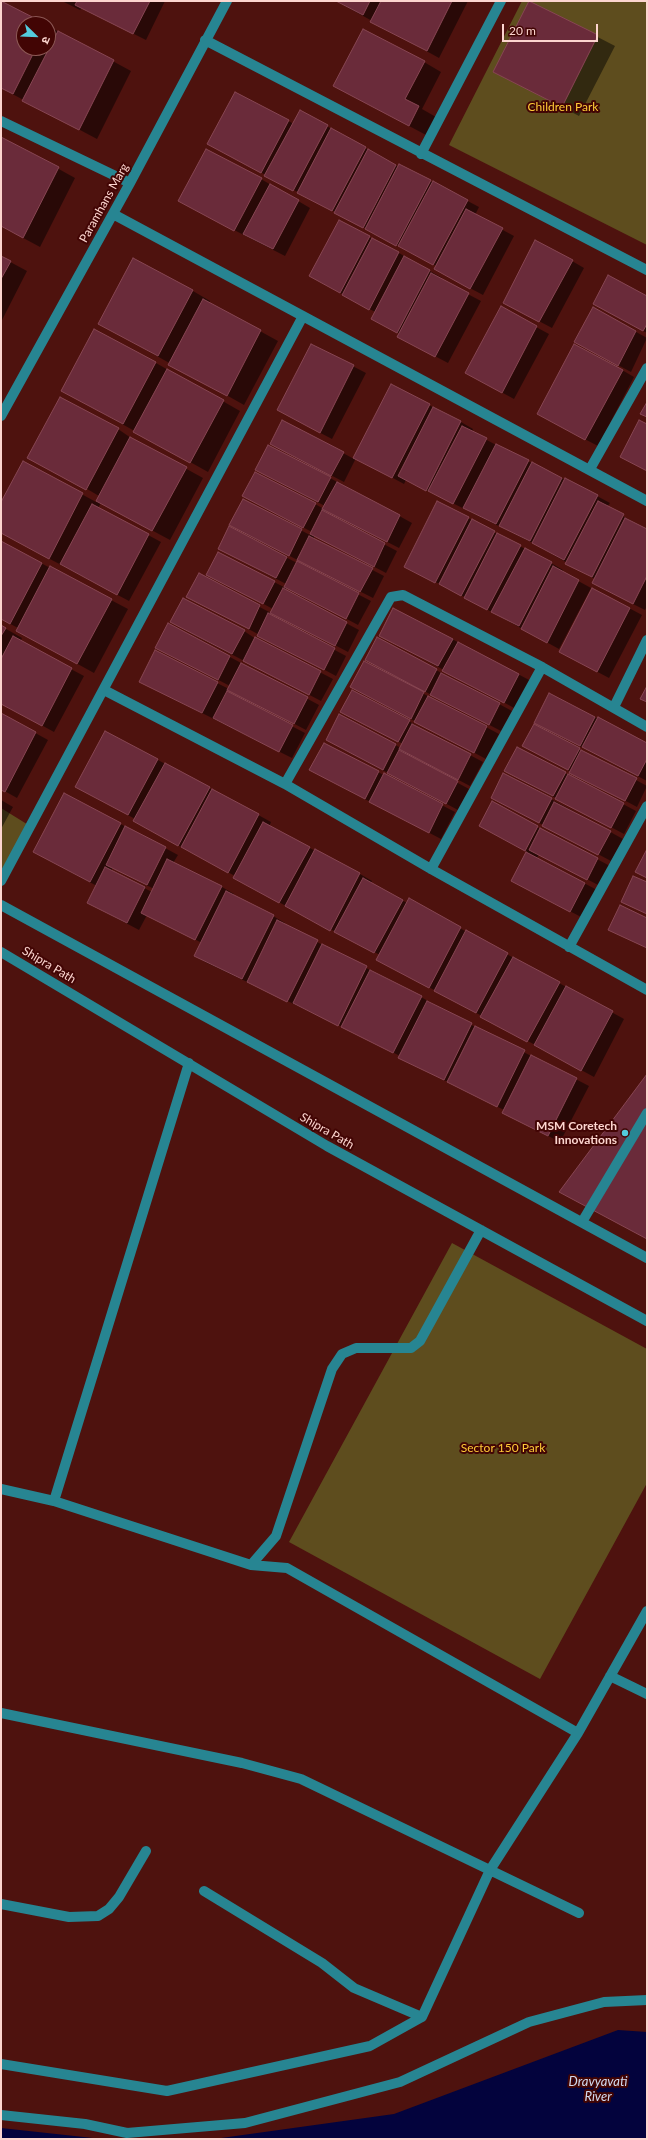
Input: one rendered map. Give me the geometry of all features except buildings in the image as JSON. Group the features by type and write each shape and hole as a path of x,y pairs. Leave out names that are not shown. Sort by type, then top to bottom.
{"street":[{"name":"Paramhans Marg","path":"1,416 130,183 227,1"},
{"path":"421,154 501,1"},
{"path":"205,40 421,154 647,270"},
{"path":"1,121 130,183"},
{"path":"112,214 590,469 647,501"},
{"path":"1,881 303,316"},
{"path":"590,469 647,368"},
{"path":"285,784 391,597 403,595 542,667 647,727"},
{"path":"614,707 647,640"},
{"path":"430,869 542,667"},
{"path":"104,690 285,784 430,869 647,990"},
{"path":"569,947 647,806"},
{"path":"1,906 647,1258"},
{"name":"Shipra Path","path":"1,952 327,1146 647,1321"},
{"path":"54,1501 189,1063"},
{"path":"582,1222 647,1113"},
{"path":"251,1565 276,1536 332,1369 342,1354 356,1348 411,1348 420,1340 481,1230"},
{"path":"1,1489 54,1501 251,1565 287,1568 578,1733"},
{"path":"1,2064 167,2091 370,2046 422,2017 490,1870 578,1733 647,1611"},
{"path":"610,1676 647,1694"},
{"path":"1,1713 242,1763 301,1779 579,1913"},
{"path":"1,1904 69,1917 98,1916 109,1909 119,1897 146,1851"},
{"path":"204,1891 322,1963 354,1988 422,2017"},
{"path":"1,2115 85,2124 127,2133 245,2123 400,2082 529,2022 604,2002 647,2000"}],"green space":[{"name":"Children Park","path":"522,1 647,1 647,245 449,145"},
{"path":"1,808 30,826 1,881"},
{"name":"Sector 150 Park","path":"452,1243 647,1349 647,1483 540,1679 289,1542"}],"water":[{"name":"Dravyavati River","path":"618,2030 647,2032 647,2139 214,2139 394,2114"},
{"path":"1,2128 102,2139 1,2139"}],"place":[{"name":"MSM Coretech Innovations","path":"625,1133"}]}
